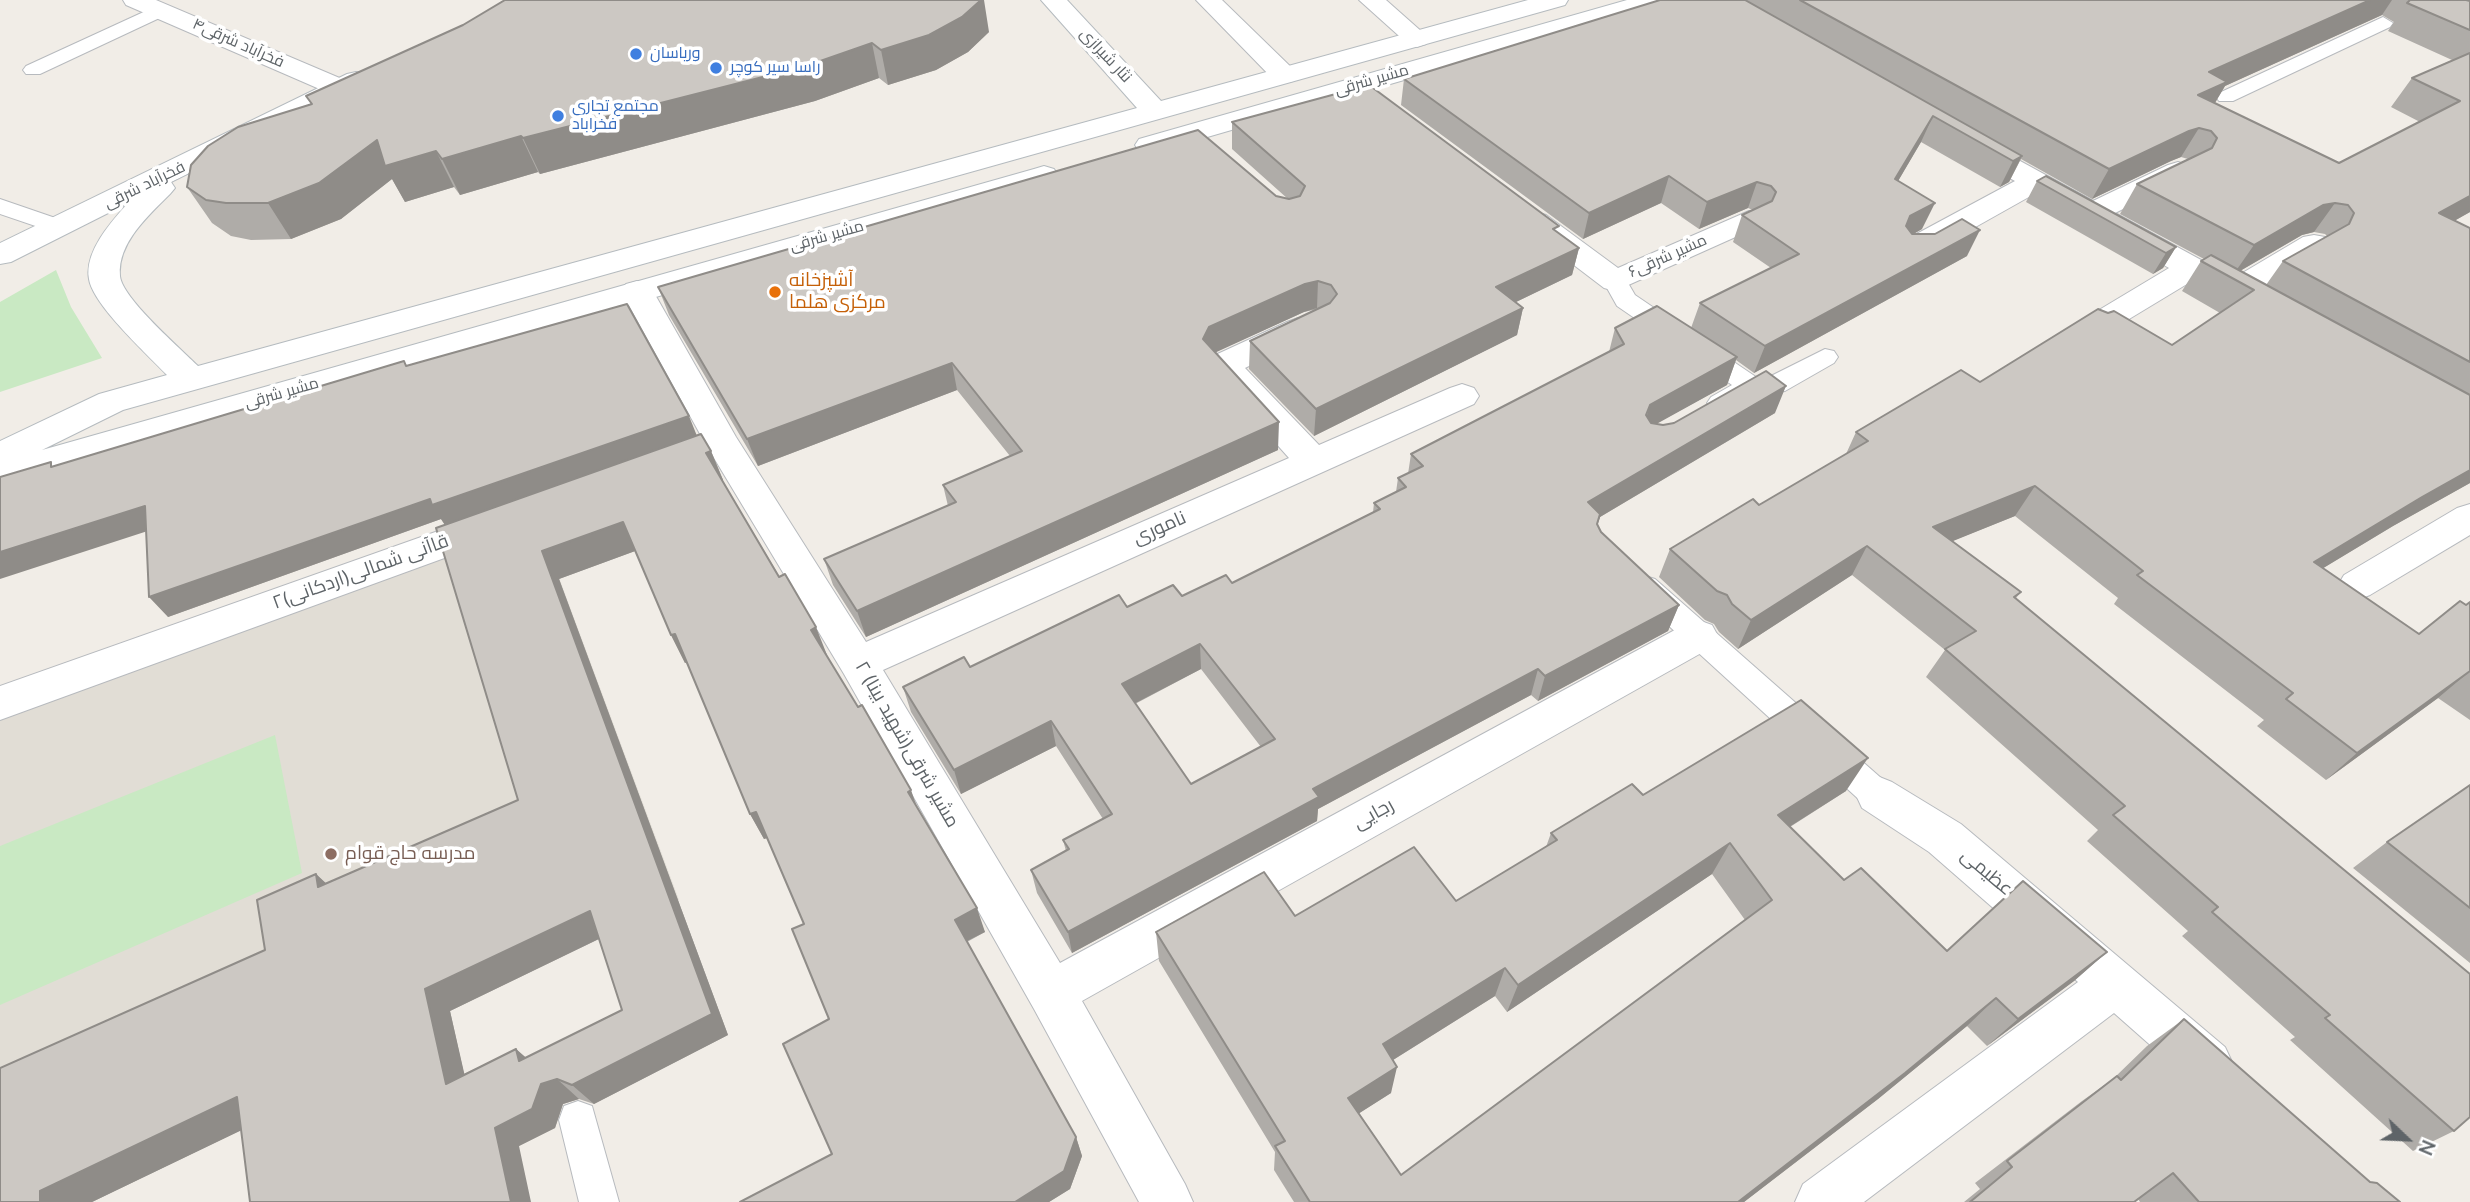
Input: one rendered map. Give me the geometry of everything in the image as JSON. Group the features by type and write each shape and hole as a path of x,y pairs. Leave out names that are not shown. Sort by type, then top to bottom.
{"street":[{"name":"فخرآباد شرقی۴","path":"135,0 340,88"},
{"name":"نثار شیرازی","path":"1053,0 1156,111"},
{"path":"1208,0 1284,75"},
{"path":"1371,0 1417,39"},
{"name":"مشیر شرقی","path":"0,456 111,402 1556,0"},
{"name":"مشیر شرقی","path":"1126,152 1203,142 1354,86 1654,0"},
{"name":"فخرآباد شرقی","path":"0,255 376,71"},
{"path":"1354,86 1387,110"},
{"path":"1940,128 2270,311"},
{"name":"مشیر شرقی","path":"0,475 1073,167"},
{"path":"182,168 135,212 111,246 104,278 115,301 192,380"},
{"path":"2092,213 2182,169"},
{"path":"1910,251 2035,182"},
{"name":"۶مشیر شرقی","path":"1517,208 1615,281 1749,220"},
{"path":"2234,291 2314,244"},
{"path":"2090,329 2191,268"},
{"name":"۲ مشیر شرقی(شهید بینا)","path":"637,291 709,448 858,663 1051,993 1164,1201"},
{"path":"1312,461 1223,365 1316,321"},
{"path":"394,323 400,360"},
{"name":"ناموری","path":"858,663 1462,396"},
{"name":"۲قاآنی شمالی(اردکانی)","path":"0,703 525,514"},
{"path":"2357,585 2470,518"},
{"name":"رجایی","path":"1051,993 1698,636"},
{"name":"عظیمی","path":"1877,795 1945,838 2240,1092"},
{"path":"1821,1202 2116,983"}],"lane":[{"path":"33,70 161,10"},
{"path":"2226,97 2383,23"},
{"path":"0,205 59,228"},
{"path":"1615,281 1626,300 1751,386"},
{"path":"1696,416 1751,386 1776,385 1825,357"},
{"name":"عظیمی","path":"1624,567 1877,795"},
{"path":"578,1120 599,1202"}],"shaded area":[{"name":"مدرسه حاج قوام","path":"538,521 679,900 312,1077 315,1094 92,1202 0,1202 0,719"}],"green space":[{"path":"56,270 71,307 102,358 0,392 0,302"},
{"path":"275,735 302,873 0,1005 0,846"}],"building":[{"name":"مجتمع تجاری فخراباد","path":"505,0 981,0 962,17 929,35 881,50 872,43 806,66 523,138 521,136 442,159 436,151 385,166 377,140 319,183 268,203 206,200 187,187 191,165 208,146 238,127 312,104 306,96 463,25"},
{"path":"1660,0 1745,0 2022,156 2013,161 1933,116 1895,179 1935,203 1910,216 1906,226 1912,234 1935,234 1962,219 1980,230 1765,346 1700,303 1799,254 1742,215 1772,201 1776,192 1771,186 1757,182 1707,202 1669,176 1589,213 1404,79"},
{"path":"1800,0 2370,0 2209,72 2227,82 2198,95 2339,163 2460,101 2412,78 2470,53 2470,196 2439,213 2470,228 2470,362 2283,261 2349,224 2354,213 2348,205 2323,205 2254,245 2137,184 2212,148 2217,138 2211,131 2199,128 2189,131 2109,169"},
{"path":"2410,0 2470,1 2470,30 2407,3"},
{"path":"1369,85 1559,226 1553,229 1579,248 1496,287 1523,308 1316,409 1250,341 1330,303 1337,294 1331,285 1318,281 1305,284 1209,327 1203,339 1279,422 857,611 824,559 956,502 943,485 1022,451 952,363 747,439 658,287 1198,130 1276,196 1289,199 1300,196 1305,186 1232,122"},
{"path":"2046,176 2176,247 2166,253 2037,181"},
{"path":"2211,255 2470,395 2470,470 2314,562 2419,634 2460,601 2466,605 2470,602 2470,671 2357,753 2286,699 2293,693 2137,575 2143,571 2035,486 1933,527 2021,592 2014,597 2470,974 2470,1117 2454,1131 2325,1018 2330,1015 2212,912 2218,907 2113,815 2125,806 1945,649 1976,631 1867,546 1751,620 1732,604 1727,595 1717,591 1670,549 1753,499 1759,505 1868,441 1856,432 1961,370 1980,382 2098,309 2108,313 2114,311 2172,345 2254,290 2201,261"},
{"path":"627,304 689,416 432,505 430,499 149,597 145,506 0,552 0,477 51,462 51,467 404,361 406,366"},
{"path":"1657,306 1737,357 1650,405 1646,415 1651,423 1674,423 1766,371 1786,386 1588,502 1600,514 1597,524 1601,532 1679,605 1545,676 1538,669 1313,789 1319,797 1068,932 1031,870 1069,849 1063,840 1112,814 1051,721 954,770 903,687 964,657 970,667 1119,595 1127,607 1173,585 1182,596 1226,575 1232,583 1380,509 1374,503 1406,487 1398,478 1423,466 1411,454 1624,344 1615,328","holes":["1200,644 1275,739 1191,784 1122,684"]},
{"path":"701,434 711,451 706,453 779,577 785,574 816,627 811,630 858,707 862,705 911,790 908,792 977,908 955,920 1076,1137 1064,1171 1015,1202 740,1202 832,1154 783,1044 829,1019 792,929 804,924 756,812 750,814 675,634 671,635 623,522 542,551 712,1014 572,1085 557,1079 541,1084 532,1109 495,1128 511,1202 250,1202 237,1097 40,1191 40,1202 0,1202 0,1068 265,950 257,900 316,874 318,887 518,800 436,528","holes":["590,911 622,1010 519,1061 516,1049 446,1084 425,989"]},
{"path":"1801,700 1868,758 1778,815 1844,880 1861,868 1947,951 2023,881 2107,952 2018,1019 1996,998 1905,1073 1738,1202 1310,1202 1275,1146 1285,1141 1156,932 1264,872 1295,916 1414,847 1456,901 1557,840 1551,833 1632,784 1643,795","holes":["1730,843 1772,900 1401,1175 1348,1098 1397,1067 1383,1044 1505,968 1518,985"]},
{"path":"2470,785 2470,908 2387,842"},
{"path":"2184,1019 2370,1182 2377,1183 2400,1202 2199,1202 2173,1173 2134,1202 1970,1202 2012,1167 2007,1161 2117,1076 2121,1080"}],"place":[{"name":"وریاسان","path":"636,54"},
{"name":"راسا سیر کوچر","path":"716,68"},
{"name":"مجتمع تجاری فخراباد","path":"558,116"},
{"name":"آشپزخانه مرکزی هلما","path":"775,292"},
{"name":"مدرسه حاج قوام","path":"331,854"}]}
